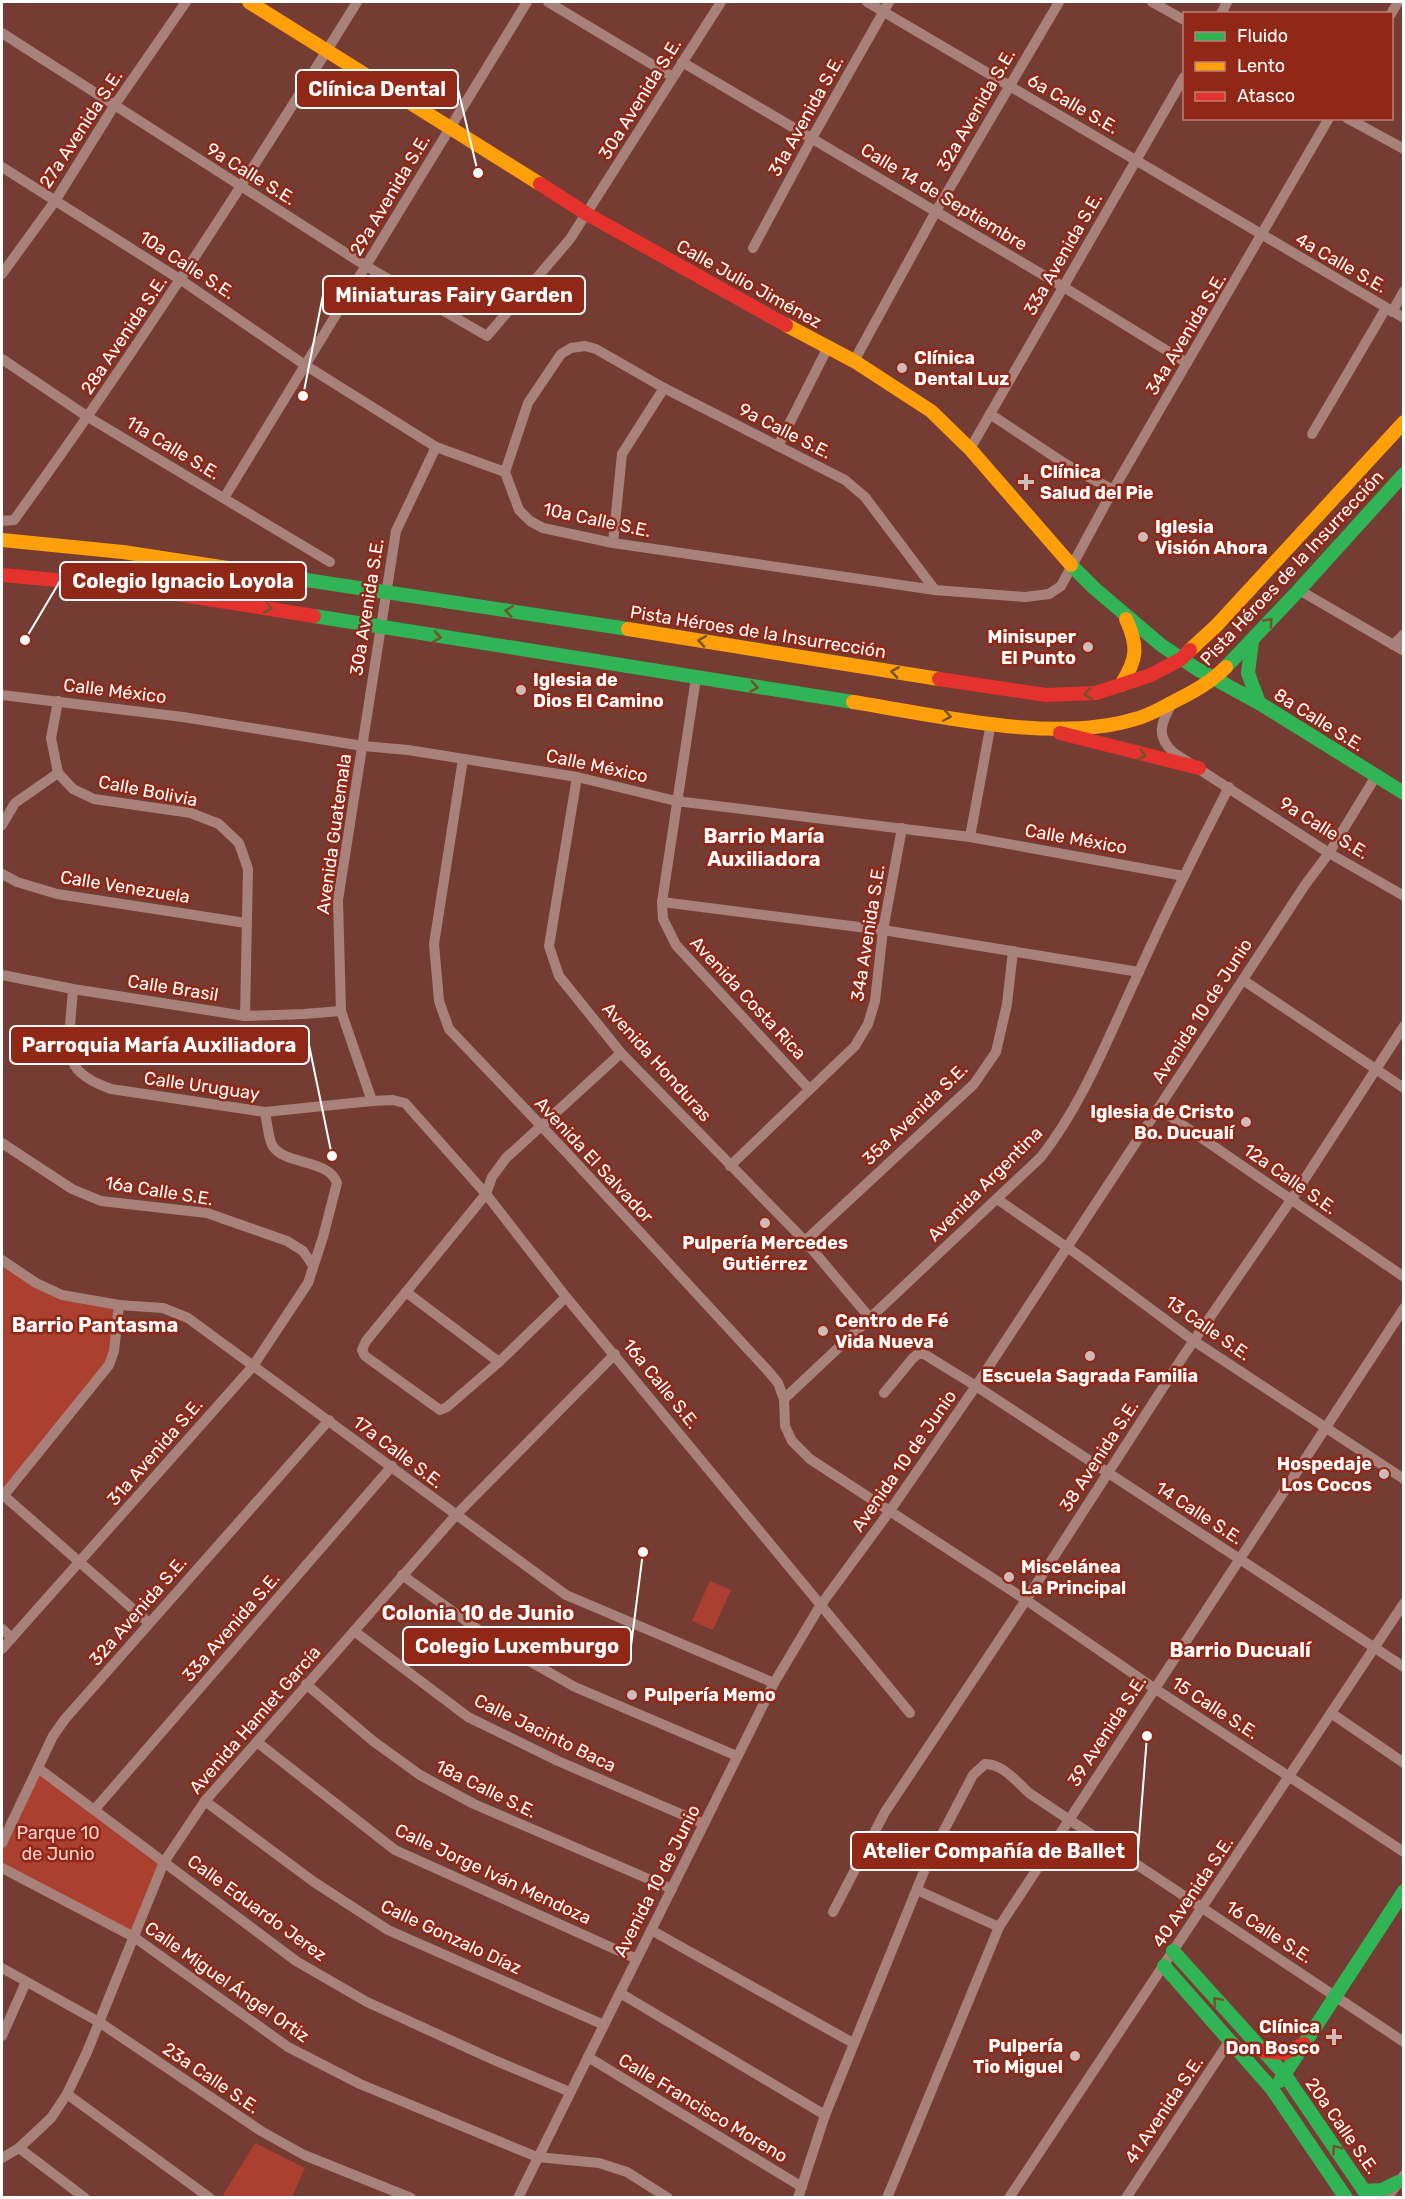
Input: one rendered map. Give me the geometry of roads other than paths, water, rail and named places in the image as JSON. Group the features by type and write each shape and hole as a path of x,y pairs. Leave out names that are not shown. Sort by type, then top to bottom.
{"main road":[{"name":"Calle Julio Jiménez","path":"249,2 587,214 757,310 854,361 931,411 970,449 1072,566 1124,614 1181,659"},
{"name":"Pista Héroes de la Insurrección","path":"2,540 123,552 1016,691 1078,695 1096,693 1151,675 1181,659 1217,625 1404,422"},
{"name":"Pista Héroes de la Insurrección","path":"2,575 132,587 992,723 1045,729 1115,724 1137,719 1172,703 1214,679 1299,590 1404,474"},
{"path":"1122,685 1132,668 1137,651 1134,635 1124,614"},
{"path":"1252,640 1246,675 1259,703"},
{"name":"8a Calle S.E.","path":"1181,659 1259,703 1404,793"},
{"path":"1045,729 1198,768"},
{"path":"1285,2075 1334,1995 1404,1891"},
{"name":"20a Calle S.E.","path":"1173,1951 1285,2075 1367,2194"},
{"name":"20a Calle S.E.","path":"1164,1966 1272,2089 1346,2198"},
{"path":"1262,2051 1284,2053 1304,2044"},
{"name":"20a Calle S.E.","path":"1272,2089 1285,2075"},
{"path":"1367,2194 1383,2190 1401,2179"}],"street":[{"name":"27a Avenida S.E.","path":"2,274 55,201 114,106 186,2"},
{"name":"28a Avenida S.E.","path":"2,521 14,520 88,417 242,188 357,2"},
{"name":"29a Avenida S.E.","path":"225,498 527,2"},
{"path":"548,2 673,77"},
{"name":"30a Avenida S.E.","path":"488,336 570,239 721,2"},
{"name":"6a Calle S.E.","path":"867,2 886,6 1009,86 1262,236"},
{"name":"32a Avenida S.E.","path":"854,361 935,213 1059,2"},
{"path":"1152,2 1183,19"},
{"name":"31a Avenida S.E.","path":"753,248 886,6"},
{"name":"9a Calle S.E.","path":"2,33 366,266 488,336"},
{"name":"Calle 14 de Septiembre","path":"682,62 1062,286 1187,363"},
{"name":"33a Avenida S.E.","path":"970,449 1062,286 1183,80"},
{"name":"34a Avenida S.E.","path":"1072,566 1113,490 1328,120"},
{"path":"1351,120 1404,149"},
{"name":"10a Calle S.E.","path":"2,167 181,280 305,365 436,447 505,472 519,510 530,521 543,528 613,543 934,590 1025,597 1049,594 1061,586 1072,566"},
{"name":"4a Calle S.E.","path":"1262,236 1404,318"},
{"path":"1312,434 1389,310 1404,291"},
{"name":"9a Calle S.E.","path":"505,472 528,403 561,354 571,348 585,346 596,349 664,388 845,480 866,497 934,590"},
{"path":"778,446 828,347"},
{"name":"11a Calle S.E.","path":"2,359 88,417 330,562"},
{"path":"613,543 622,454 664,388"},
{"path":"990,414 1067,465 1113,490"},
{"name":"30a Avenida S.E.","path":"363,746 396,531 436,447"},
{"path":"1299,590 1404,651"},
{"path":"1393,645 1404,634"},
{"name":"Avenida Costa Rica","path":"696,678 662,902 663,919 676,945 809,1089"},
{"name":"Calle México","path":"2,695 183,717 363,746 463,759 577,777 676,801 970,837 1184,876"},
{"path":"2,825 15,803 58,773 51,738 58,701"},
{"name":"9a Calle S.E.","path":"1172,703 1163,721 1163,739 1174,753 1329,853 1404,896"},
{"path":"970,837 992,723"},
{"name":"Avenida Guatemala","path":"363,746 338,900 341,1011 372,1101"},
{"name":"Avenida El Salvador","path":"463,759 434,944 439,1001 448,1029 567,1154 778,1383 784,1399 785,1426 792,1441 810,1459 890,1512"},
{"name":"Calle Bolivia","path":"58,773 74,789 94,799 191,813 219,824 239,843 248,869 245,1016"},
{"name":"Avenida 10 de Junio","path":"518,2198 774,1683 820,1606 890,1512 976,1386 1329,853 1376,776"},
{"name":"Avenida Honduras","path":"577,777 549,945 559,976 621,1053 805,1241 870,1318"},
{"name":"Avenida Argentina","path":"784,1399 1041,1157 1061,1131 1083,1093 1184,876 1229,787"},
{"name":"34a Avenida S.E.","path":"730,1166 855,1046 868,1023 875,1001 884,930 902,828"},
{"name":"Calle Venezuela","path":"2,874 17,882 57,894 246,923"},
{"path":"662,902 884,930 1139,972"},
{"name":"35a Avenida S.E.","path":"805,1241 974,1084 996,1052 1007,1004 1013,951"},
{"name":"Calle Brasil","path":"2,975 73,989 245,1016 341,1011"},
{"path":"1243,980 1404,1088"},
{"name":"Calle Uruguay","path":"73,989 70,1046 75,1066 92,1081 111,1089 265,1112 372,1101"},
{"name":"38 Avenida S.E.","path":"833,1912 885,1812 1404,1026"},
{"path":"566,1297 500,1362 447,1407 440,1410 366,1356 362,1350 366,1341 486,1194 492,1177 506,1158 621,1053"},
{"name":"16a Calle S.E.","path":"372,1101 393,1100 405,1103 486,1194 566,1297 910,1713"},
{"name":"12a Calle S.E.","path":"1158,1108 1404,1276"},
{"name":"31a Avenida S.E.","path":"2,1649 253,1366 308,1283 337,1183 334,1176 323,1169 284,1155 276,1149 271,1143 265,1112"},
{"name":"16a Calle S.E.","path":"2,1143 72,1189 101,1201 218,1217 287,1240 303,1251 312,1264"},
{"name":"13 Calle S.E.","path":"997,1199 1067,1247 1194,1341 1404,1479"},
{"name":"17a Calle S.E.","path":"2,1260 36,1283 62,1295 119,1305 163,1308 188,1318 566,1596 774,1683"},
{"path":"406,1292 500,1362"},
{"path":"119,1305 114,1351 109,1365 3,1495 149,1623"},
{"name":"39 Avenida S.E.","path":"887,2198 999,1927 1404,1308"},
{"name":"Avenida Hamlet García","path":"2,2158 19,2148 51,2118 67,2094 87,2052 164,1862 205,1801 456,1515 615,1354"},
{"name":"14 Calle S.E.","path":"884,1393 918,1354 924,1354 1404,1667"},
{"name":"32a Avenida S.E.","path":"2,1843 53,1737 65,1719 329,1420"},
{"name":"33a Avenida S.E.","path":"95,1809 392,1466"},
{"name":"15 Calle S.E.","path":"890,1512 1404,1852"},
{"path":"402,1575 494,1641 575,1687 737,1756"},
{"name":"40 Avenida S.E.","path":"1009,2198 1404,1603"},
{"path":"2,1629 12,1638"},
{"name":"Calle Jacinto Baca","path":"354,1631 468,1717 558,1761 704,1824"},
{"name":"18a Calle S.E.","path":"306,1684 373,1741 420,1775 474,1804 672,1889"},
{"path":"1331,1713 1404,1763"},
{"name":"Calle Jorge Iván Mendoza","path":"257,1742 395,1850 637,1959"},
{"name":"16 Calle S.E.","path":"917,1890 929,1859 973,1775 985,1764 993,1764 1029,1793 1404,2042"},
{"name":"Calle Eduardo Jerez","path":"39,1768 296,1961 367,2002 570,2092"},
{"name":"Calle Gonzalo Díaz","path":"205,1801 314,1882 388,1930 604,2025"},
{"name":"Calle Miguel Ángel Ortiz","path":"2,1868 134,1937 288,2048 360,2084 537,2157 599,2163 627,2172 668,2198"},
{"path":"800,2192 825,2115 917,1890 999,1927"},
{"path":"651,1930 853,2043"},
{"name":"23a Calle S.E.","path":"2,1968 99,2022 261,2131 304,2155 409,2197"},
{"path":"2,2036 26,1982"},
{"path":"620,1993 825,2115"},
{"name":"41 Avenida S.E.","path":"1126,2198 1230,2040"},
{"name":"Calle Francisco Moreno","path":"588,2057 800,2192"},
{"path":"67,2094 210,2198"},
{"path":"19,2148 85,2198"},
{"path":"1387,2198 1401,2179"}],"place":[{"name":"Clínica Dental","path":"478,173"},
{"name":"Clínica Dental Luz","path":"902,368"},
{"name":"Miniaturas Fairy Garden","path":"303,396"},
{"name":"Clínica Salud del Pie","path":"1026,482"},
{"name":"Iglesia Visión Ahora","path":"1143,537"},
{"name":"Colegio Ignacio Loyola","path":"25,640"},
{"name":"Minisuper El Punto","path":"1088,647"},
{"name":"Iglesia de Dios El Camino","path":"521,690"},
{"name":"Iglesia de Cristo Bo. Ducualí","path":"1246,1122"},
{"name":"Parroquia María Auxiliadora","path":"332,1156"},
{"name":"Pulpería Mercedes Gutiérrez","path":"765,1223"},
{"name":"Centro de Fé Vida Nueva","path":"823,1331"},
{"name":"Escuela Sagrada Familia","path":"1090,1356"},
{"name":"Hospedaje Los Cocos","path":"1384,1474"},
{"name":"Colegio Luxemburgo","path":"643,1552"},
{"name":"Miscelánea La Principal","path":"1009,1577"},
{"name":"Pulpería Memo","path":"632,1695"},
{"name":"Atelier Compañía de Ballet","path":"1147,1736"},
{"name":"Clínica Don Bosco","path":"1334,2037"},
{"name":"Pulpería Tio Miguel","path":"1075,2056"}],"district":[{"name":"Barrio María Auxiliadora","path":"764,848"},
{"name":"Barrio Pantasma","path":"95,1325"},
{"name":"Colonia 10 de Junio","path":"478,1613"},
{"name":"Barrio Ducualí","path":"1240,1650"}],"park label":[{"name":"Parque 10 de Junio","path":"58,1843"}]}
